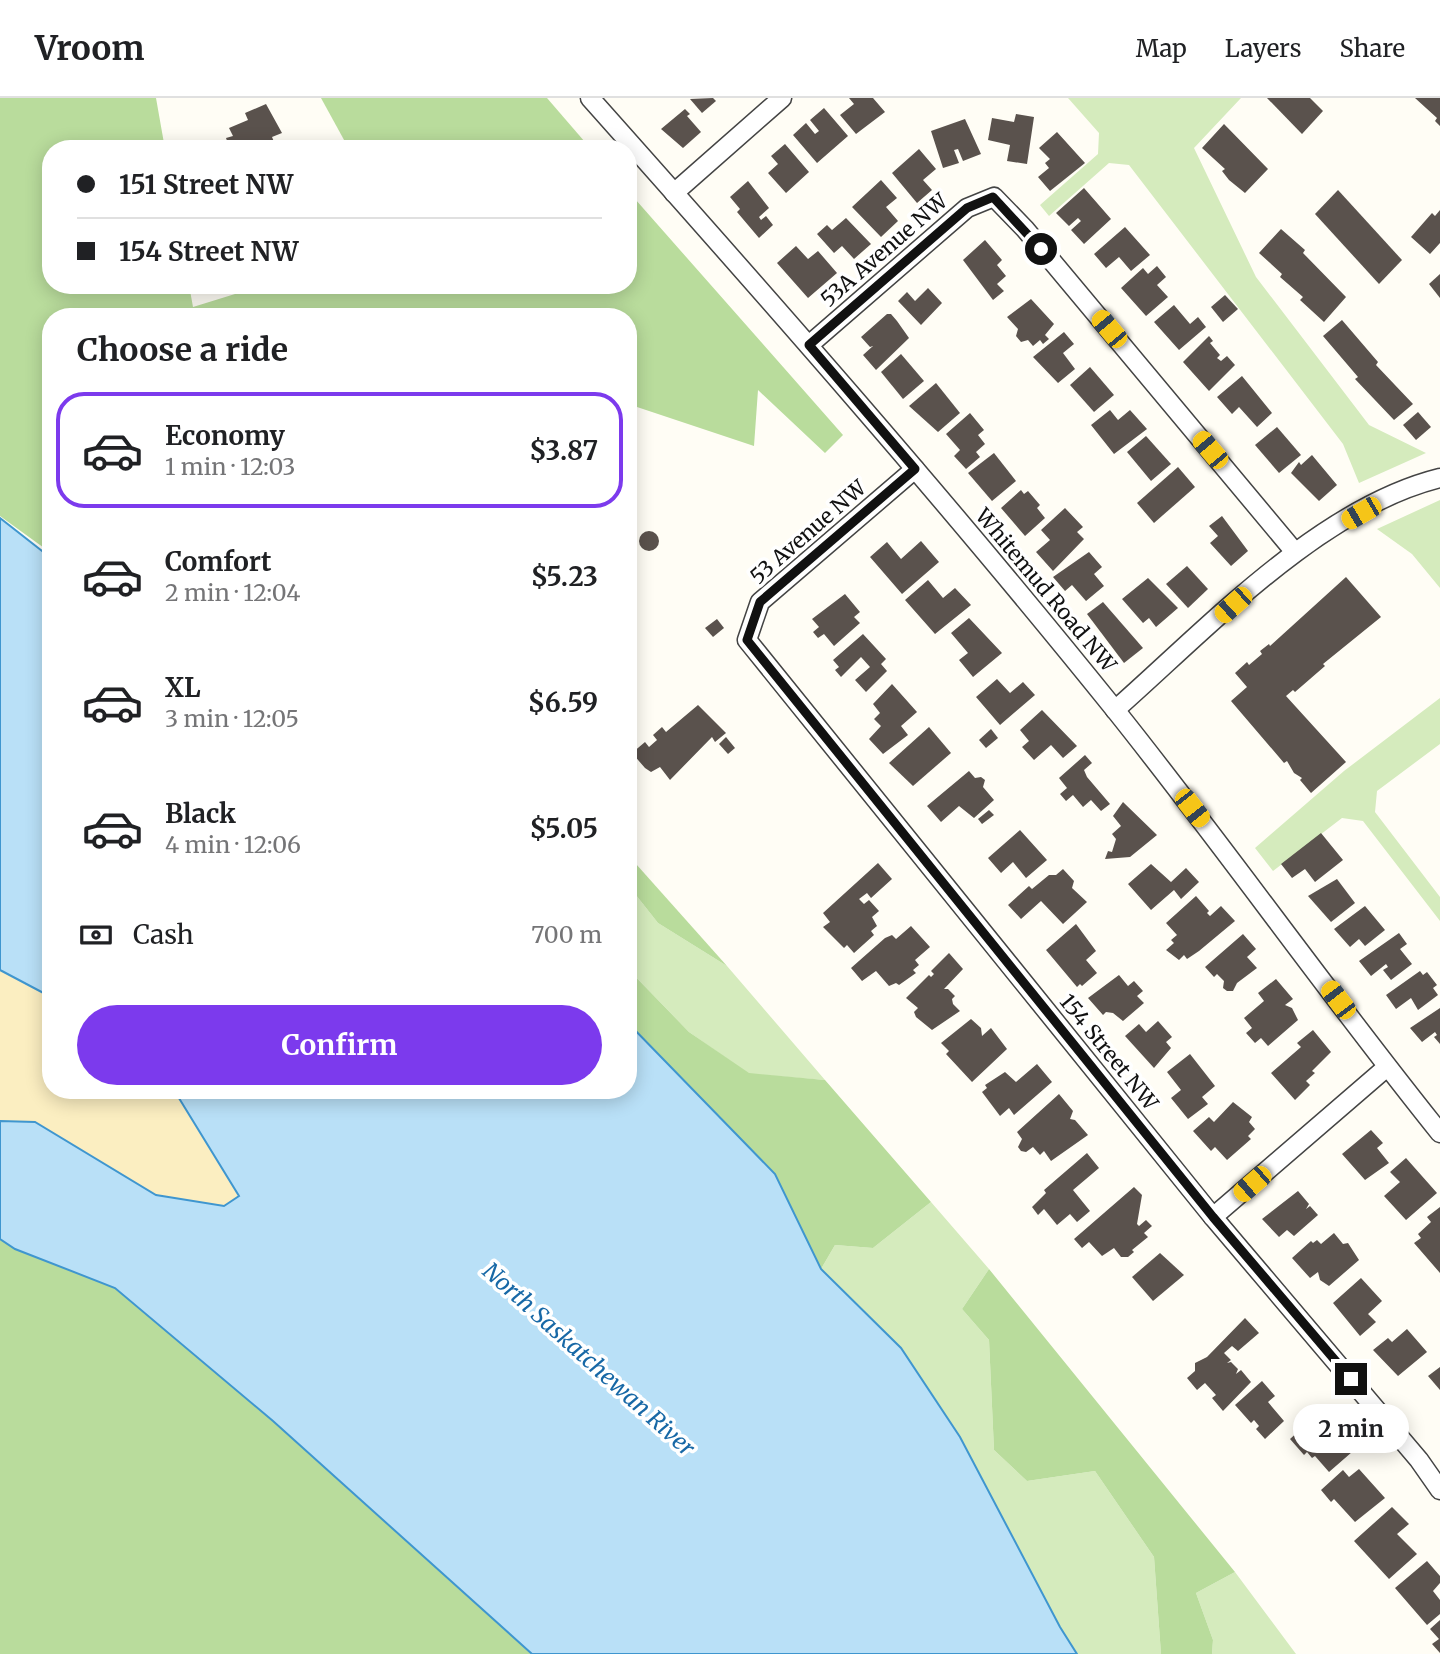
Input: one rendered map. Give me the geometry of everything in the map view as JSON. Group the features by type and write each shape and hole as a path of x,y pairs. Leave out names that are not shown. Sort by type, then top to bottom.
{"street":[{"name":"Whitemud Road NW","path":"590,98 627,140"},
{"path":"674,193 782,98"},
{"name":"Whitemud Road NW","path":"637,151 809,345 1115,710 1239,867 1387,1067 1440,1133"},
{"name":"53A Avenue NW","path":"809,345 967,208 993,197 1024,229 1294,551"},
{"name":"53 Avenue NW","path":"747,640 760,602 915,469"},
{"path":"1115,710 1294,551 1406,487 1440,478"},
{"name":"154 Street NW","path":"747,640 1213,1217 1419,1460 1440,1490"},
{"path":"1213,1217 1387,1067"}],"green space":[{"path":"0,98 156,98 163,140 42,140 42,294 191,294 193,307 235,294 637,294 637,201 843,435 825,453 758,390 754,446 637,407 637,308 42,308 42,546 0,516"},
{"path":"321,98 547,98 583,140 344,140"},
{"path":"1068,98 1241,98 1194,148 1256,277 1369,425 1426,453 1359,483 1343,444 1129,165 1109,163 1049,216 1040,205 1098,154 1099,133"},
{"path":"1440,500 1440,588 1412,554 1377,529"},
{"path":"1440,698 1440,744 1377,791 1375,812 1440,897 1440,921 1363,821 1342,818 1273,871 1255,848 1344,771"},
{"path":"637,865 727,966 658,923 637,896"},
{"path":"637,896 658,923 727,966 825,1080 749,1074 689,1032 637,978"},
{"path":"637,978 689,1032 749,1073 825,1080 931,1202 873,1248 835,1245 821,1269 775,1174 637,1032"},
{"path":"931,1202 989,1269 962,1309 989,1340 994,1450 1027,1481 1095,1471 1154,1557 1161,1654 1077,1654 1060,1627 960,1437 901,1348 821,1269 835,1245 873,1248"},
{"path":"0,1239 15,1249 115,1288 273,1421 532,1654 0,1654"},
{"path":"989,1269 1235,1572 1196,1593 1213,1640 1212,1654 1161,1654 1154,1557 1095,1471 1027,1481 994,1450 989,1340 962,1309"},
{"path":"1235,1572 1296,1654 1212,1654 1213,1640 1196,1593"}],"sand":[{"path":"0,970 42,992 42,1099 179,1099 239,1197 224,1206 156,1195 36,1122 0,1121"}],"water":[{"path":"0,518 42,551 42,992 0,970"},
{"name":"North Saskatchewan River","path":"637,1032 775,1174 821,1269 901,1348 960,1437 1060,1627 1077,1654 532,1654 273,1421 115,1288 15,1249 0,1239 0,1121 35,1122 156,1195 224,1206 239,1196 180,1099 637,1099"}],"building":[{"path":"713,98 716,101 702,113 690,99"},
{"path":"849,98 873,98 885,112 856,134 840,115 854,104"},
{"path":"1267,98 1310,98 1323,111 1302,134"},
{"path":"1415,98 1440,98 1440,126 1435,121 1437,118"},
{"path":"266,104 282,133 272,137 273,140 227,140 233,136 229,128 248,120 245,113"},
{"path":"824,108 848,136 817,163 793,135 806,123 815,134 819,131 810,120"},
{"path":"685,109 690,114 687,116 701,132 683,148 661,129"},
{"path":"1016,114 1034,117 1027,164 1007,161 1010,145 988,140 992,118 1014,122"},
{"path":"965,119 981,154 963,161 958,149 954,150 959,163 943,168 931,131"},
{"path":"1224,124 1268,169 1245,193 1229,180 1222,171 1225,169 1202,148"},
{"path":"1057,132 1085,163 1050,191 1038,177 1049,168 1045,163 1050,159 1039,148"},
{"path":"785,144 809,172 786,193 768,173 778,164 771,156"},
{"path":"919,149 936,169 923,180 932,190 917,203 892,173"},
{"path":"881,180 897,198 886,207 898,221 881,237 852,207"},
{"path":"748,181 769,208 759,217 761,220 766,216 773,225 759,238 737,212 740,209 730,197"},
{"path":"1084,188 1111,219 1084,244 1071,230 1081,221 1078,218 1069,226 1056,213"},
{"path":"1338,190 1402,260 1379,284 1315,214"},
{"path":"1440,210 1440,243 1430,254 1411,237 1432,213 1435,216"},
{"path":"846,218 871,244 854,259 842,246 834,253 817,234 827,225 832,230"},
{"path":"1125,227 1150,255 1131,271 1119,257 1106,268 1094,254"},
{"path":"1281,229 1305,250 1303,253 1346,297 1324,322 1300,300 1303,297 1280,277 1282,274 1259,253"},
{"path":"985,240 1002,260 997,265 1006,276 997,284 1004,291 993,300 963,260"},
{"path":"796,246 808,259 818,251 837,273 808,298 777,263"},
{"path":"1157,266 1166,277 1157,285 1168,297 1146,316 1121,288 1143,268 1148,274"},
{"path":"1440,274 1440,298 1429,284"},
{"path":"928,288 942,303 921,325 898,301 907,292 915,301"},
{"path":"1225,295 1238,309 1223,322 1211,307"},
{"path":"1031,299 1054,324 1045,335 1049,339 1043,344 1040,340 1033,346 1028,340 1021,342 1016,336 1018,329 1007,317"},
{"path":"1174,305 1190,324 1198,317 1206,327 1179,350 1154,322"},
{"path":"887,314 891,314 909,338 876,370 863,355 873,346 870,347 861,337"},
{"path":"1342,320 1378,362 1376,365 1413,404 1394,420 1355,379 1358,377 1323,336"},
{"path":"1064,332 1074,344 1063,353 1075,369 1058,383 1033,357"},
{"path":"1209,336 1213,341 1210,343 1220,355 1217,358 1221,361 1227,356 1235,365 1209,391 1183,362"},
{"path":"901,354 924,381 903,399 881,372"},
{"path":"1090,367 1114,395 1094,412 1070,385"},
{"path":"1242,376 1272,413 1257,427 1239,407 1232,414 1217,397"},
{"path":"936,383 960,413 938,432 909,406"},
{"path":"1110,410 1118,420 1130,410 1147,429 1114,454 1091,425"},
{"path":"1418,412 1431,427 1416,440 1403,425"},
{"path":"970,413 984,430 978,435 985,444 976,452 980,457 966,469 954,456 960,450 946,434"},
{"path":"1277,427 1301,455 1279,473 1255,445"},
{"path":"1146,436 1171,464 1151,481 1127,452"},
{"path":"994,453 1016,481 992,501 968,473"},
{"path":"1312,455 1337,485 1319,501 1291,473 1299,462 1301,465"},
{"path":"1178,467 1195,487 1154,523 1137,503"},
{"path":"1021,490 1024,494 1028,491 1040,505 1037,508 1045,518 1025,536 1001,508"},
{"path":"1065,508 1083,527 1077,532 1084,539 1053,571 1036,552 1050,540 1041,530"},
{"path":"1222,516 1248,551 1231,566 1210,543 1218,536 1209,526"},
{"path":"649,531 656,534 659,541 656,548 649,551 642,548 639,541 642,534"},
{"path":"921,541 939,562 902,594 870,557 887,542 901,559"},
{"path":"1089,552 1102,567 1094,574 1104,586 1086,601 1072,585 1065,591 1053,577"},
{"path":"1187,566 1208,589 1188,608 1166,584"},
{"path":"1346,577 1381,617 1323,664 1325,666 1295,692 1293,690 1286,696 1346,762 1311,793 1300,780 1302,778 1294,773 1287,761 1284,763 1231,701 1247,687 1235,673 1262,654 1260,651 1269,644 1270,646"},
{"path":"1148,578 1178,608 1156,627 1149,618 1143,623 1122,599"},
{"path":"928,580 943,598 955,588 971,605 935,634 905,600"},
{"path":"845,594 860,612 854,617 860,623 834,646 824,634 818,638 813,632 819,627 812,619"},
{"path":"1103,602 1143,648 1124,663 1087,614"},
{"path":"969,618 1002,653 973,677 959,660 968,653 951,633"},
{"path":"717,619 724,628 713,637 705,628"},
{"path":"863,634 886,659 881,664 887,671 866,692 855,680 870,667 861,657 841,677 835,670 839,667 833,660"},
{"path":"997,679 1010,693 1023,682 1035,695 1000,725 976,697"},
{"path":"892,684 917,712 901,726 908,735 883,754 869,739 881,726 874,719 880,713 873,704"},
{"path":"698,705 726,733 715,742 712,737 670,780 660,767 651,772 637,759 637,749 645,742 649,747 657,740 653,735 662,727 666,732"},
{"path":"1042,710 1077,746 1063,758 1051,745 1034,760 1022,747 1029,741 1020,730"},
{"path":"929,727 951,753 913,786 889,763"},
{"path":"991,729 998,738 986,748 979,740"},
{"path":"726,737 735,748 728,754 719,744"},
{"path":"1085,755 1092,763 1084,770 1087,777 1110,804 1101,811 1091,800 1083,807 1073,795 1066,801 1060,794 1067,788 1059,778"},
{"path":"969,771 975,778 981,777 985,780 983,787 994,800 974,818 959,806 941,822 927,806"},
{"path":"1123,802 1157,835 1130,857 1105,859 1108,851 1112,852 1116,839 1112,834 1121,826 1113,816"},
{"path":"989,810 994,815 982,824 978,819"},
{"path":"1020,830 1047,860 1026,878 1013,862 1001,873 988,858"},
{"path":"1321,833 1343,860 1315,882 1305,869 1292,878 1281,864"},
{"path":"878,863 892,879 871,898 867,893 859,899 864,904 869,900 879,911 872,917 877,926 871,931 874,935 854,953 847,945 844,948 823,927 830,922 823,913"},
{"path":"1151,864 1171,882 1186,868 1199,882 1181,899 1174,890 1151,910 1128,884"},
{"path":"1063,869 1074,881 1072,888 1087,902 1063,924 1041,901 1021,919 1008,905 1029,886 1032,889 1049,875 1056,875"},
{"path":"1337,879 1355,903 1331,922 1308,896"},
{"path":"1196,896 1210,916 1221,906 1235,921 1199,951 1187,959 1184,955 1179,960 1166,950 1174,943 1171,940 1177,935 1166,923"},
{"path":"1365,906 1385,930 1365,946 1359,939 1350,947 1334,929"},
{"path":"1076,924 1096,951 1086,960 1097,973 1077,987 1046,950"},
{"path":"911,926 930,947 915,960 919,965 913,970 916,973 899,985 896,983 889,986 876,971 862,981 851,968 885,938 892,935 896,939"},
{"path":"1399,933 1407,944 1400,949 1412,964 1391,980 1383,970 1388,967 1386,964 1371,976 1359,961"},
{"path":"1243,934 1256,949 1247,957 1257,968 1237,983 1233,991 1227,991 1223,988 1224,981 1217,974 1214,977 1205,967"},
{"path":"949,953 963,969 944,989 948,989 955,996 952,999 953,1004 960,1011 932,1030 916,1017 914,1012 918,1008 906,998 929,975 931,977 934,974 931,971"},
{"path":"1420,971 1423,975 1427,972 1437,985 1433,988 1438,995 1418,1010 1411,998 1396,1009 1386,995"},
{"path":"1119,975 1128,986 1134,981 1143,991 1137,996 1144,1003 1123,1021 1113,1013 1106,1012 1103,1015 1088,998"},
{"path":"1276,979 1293,999 1285,1005 1292,1008 1298,1020 1268,1046 1261,1038 1255,1043 1246,1033 1252,1028 1244,1018 1264,1001 1258,993"},
{"path":"1440,1008 1440,1044 1434,1037 1437,1035 1435,1032 1422,1042 1410,1028"},
{"path":"971,1019 981,1028 982,1036 991,1028 1007,1049 972,1082 946,1054 949,1051 941,1043"},
{"path":"1158,1021 1172,1037 1166,1042 1171,1048 1154,1068 1125,1036 1139,1024 1146,1032"},
{"path":"1313,1030 1331,1052 1312,1071 1315,1073 1306,1081 1310,1085 1295,1100 1271,1073 1301,1047 1297,1043"},
{"path":"1190,1054 1215,1086 1202,1097 1208,1104 1188,1119 1171,1098 1181,1090 1167,1072"},
{"path":"1037,1064 1052,1082 1014,1115 1009,1108 1000,1116 982,1092 987,1088 985,1085 1005,1072 1016,1082"},
{"path":"1059,1094 1073,1111 1070,1119 1075,1120 1088,1135 1051,1161 1044,1151 1040,1155 1033,1147 1026,1152 1021,1151 1018,1147 1022,1139 1017,1132"},
{"path":"1233,1102 1252,1117 1249,1122 1255,1129 1248,1136 1251,1139 1227,1160 1215,1147 1211,1151 1193,1131 1209,1117 1214,1122"},
{"path":"1371,1130 1383,1143 1377,1148 1389,1163 1365,1180 1342,1154"},
{"path":"1087,1153 1099,1168 1073,1190 1090,1211 1077,1222 1070,1214 1057,1225 1044,1209 1038,1215 1032,1207 1046,1193 1044,1190"},
{"path":"1406,1158 1437,1193 1406,1220 1384,1196 1400,1182 1390,1172"},
{"path":"1134,1187 1142,1195 1137,1224 1139,1226 1146,1220 1152,1226 1144,1233 1148,1237 1132,1250 1134,1252 1128,1257 1121,1257 1114,1248 1102,1256 1089,1242 1082,1248 1074,1239"},
{"path":"1298,1191 1309,1204 1306,1209 1310,1206 1318,1215 1294,1236 1287,1230 1279,1237 1262,1219"},
{"path":"1440,1207 1440,1273 1414,1243 1421,1238 1418,1234 1431,1222 1427,1217"},
{"path":"1334,1233 1343,1244 1348,1243 1359,1260 1329,1286 1320,1280 1318,1272 1310,1278 1292,1258 1311,1241 1313,1243 1317,1240 1321,1244"},
{"path":"1160,1253 1184,1275 1153,1301 1132,1277"},
{"path":"1361,1278 1382,1301 1368,1314 1376,1322 1360,1336 1333,1303"},
{"path":"1245,1318 1259,1333 1238,1351 1232,1346 1224,1353 1231,1360 1227,1363 1231,1362 1238,1369 1236,1374 1241,1370 1251,1382 1223,1411 1212,1398 1216,1395 1205,1383 1197,1390 1187,1378 1195,1371 1195,1363 1207,1357"},
{"path":"1407,1329 1427,1352 1398,1376 1373,1350 1388,1338 1392,1342"},
{"path":"1440,1367 1440,1390 1428,1376"},
{"path":"1262,1381 1275,1396 1268,1402 1284,1421 1265,1439 1256,1429 1259,1426 1254,1420 1251,1423 1235,1405"},
{"path":"1323,1409 1341,1429 1336,1434 1352,1452 1329,1472 1315,1456 1312,1458 1307,1452 1304,1455 1290,1439"},
{"path":"1359,1469 1385,1498 1355,1522 1334,1499 1331,1502 1321,1490 1343,1470 1349,1477"},
{"path":"1392,1507 1409,1524 1397,1534 1417,1554 1389,1579 1354,1541"},
{"path":"1427,1561 1440,1576 1440,1583 1433,1591 1440,1600 1440,1614 1427,1625 1395,1588"},
{"path":"1440,1620 1440,1653 1432,1644 1439,1639 1430,1629"}],"route":[{"path":"1041,249 993,197 967,208 809,345 915,469 760,602 747,640 1213,1217 1351,1379"}]}
